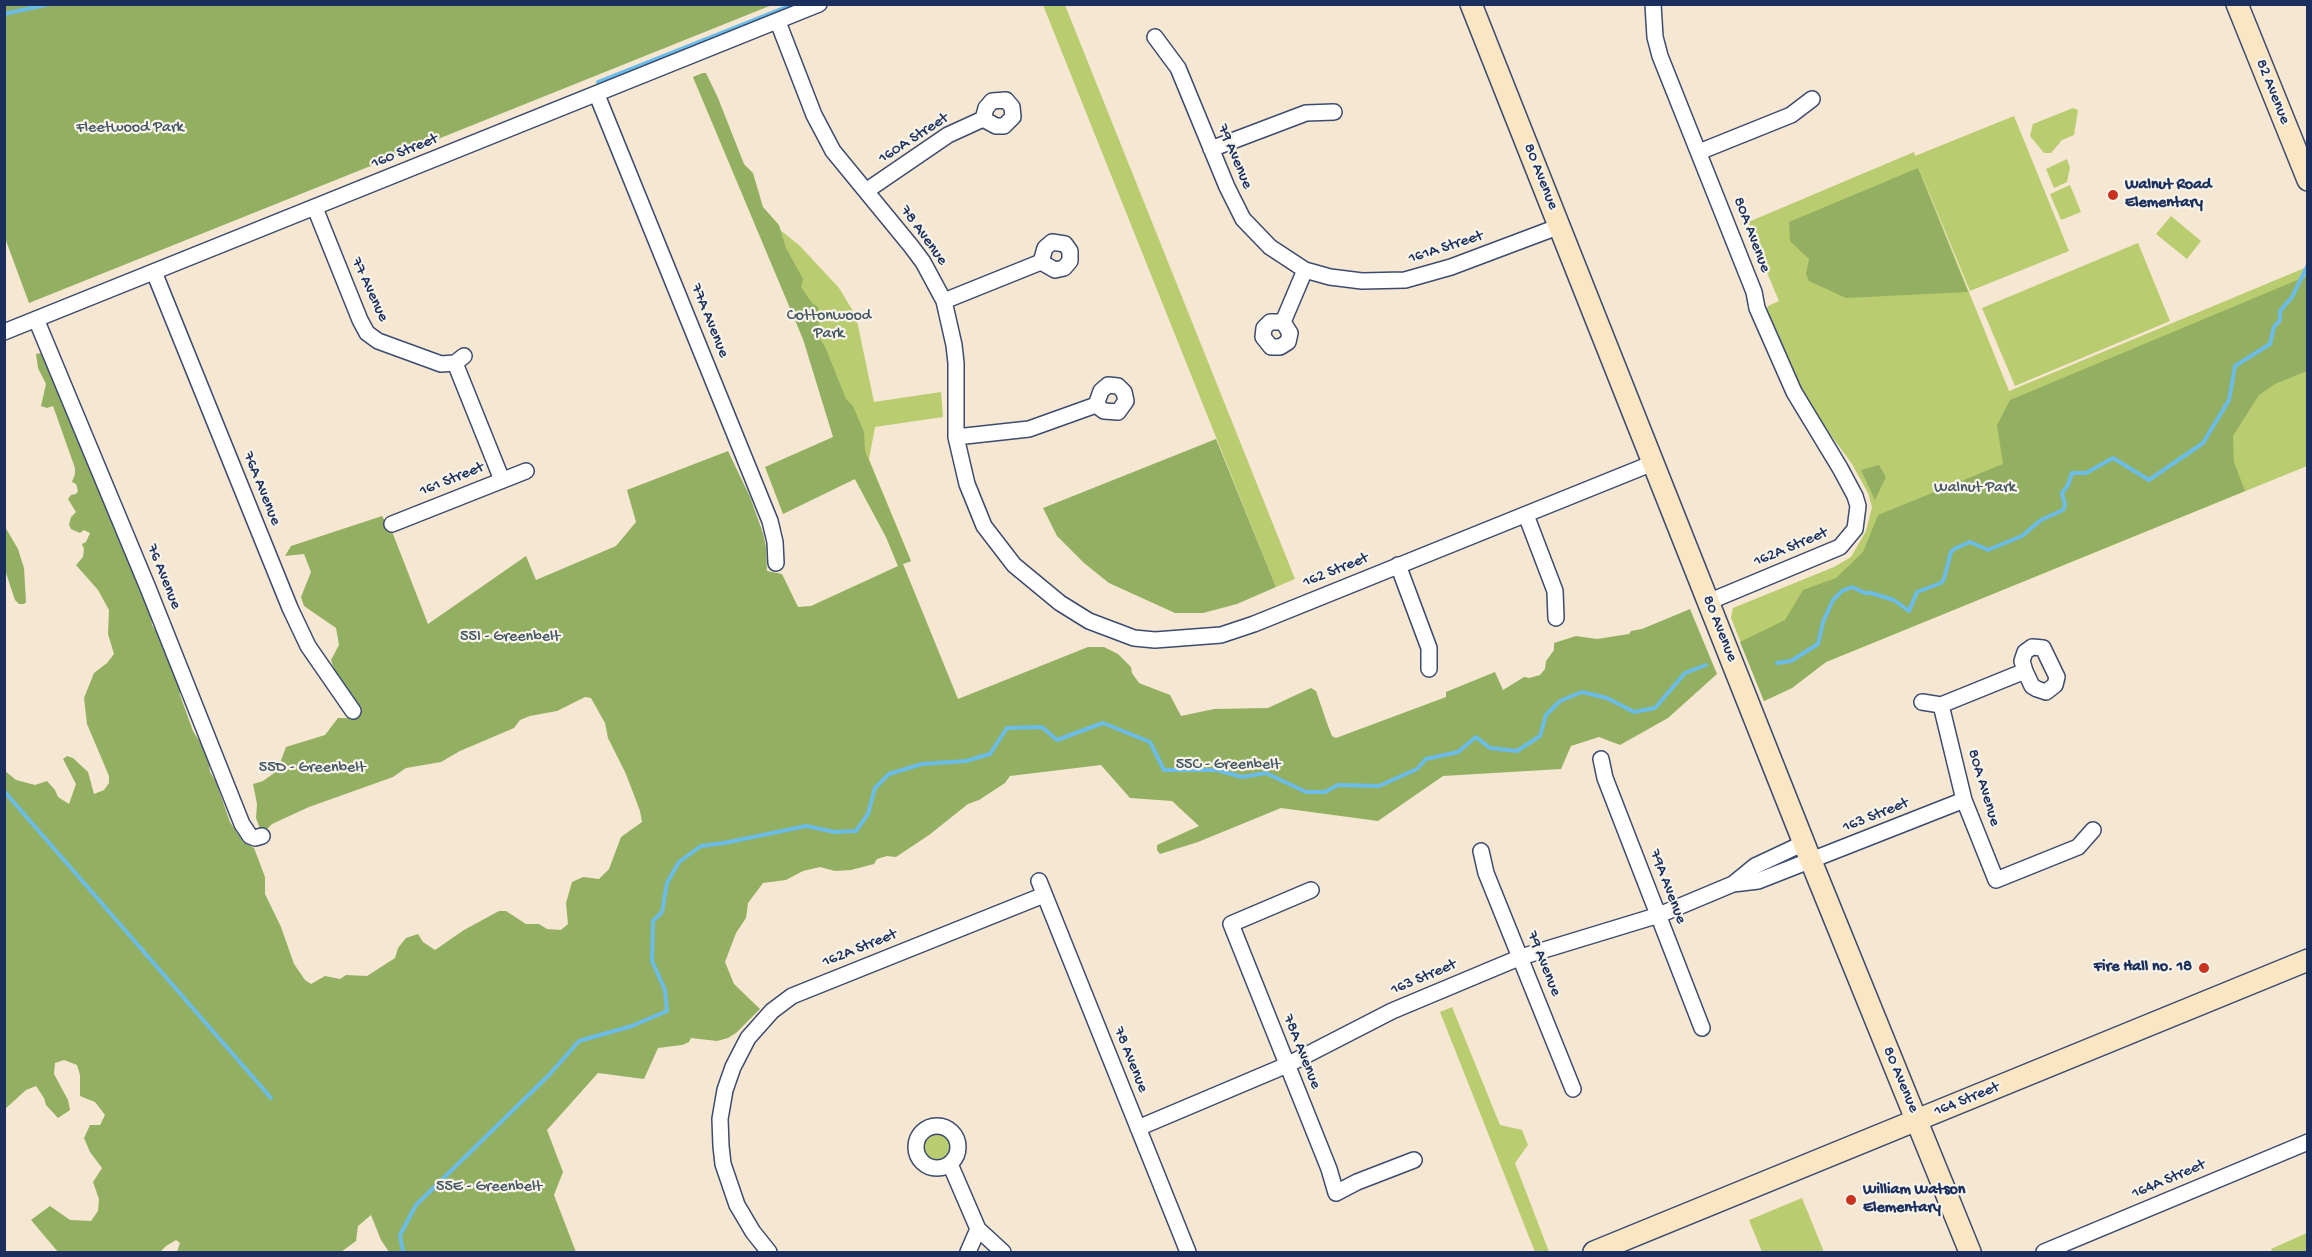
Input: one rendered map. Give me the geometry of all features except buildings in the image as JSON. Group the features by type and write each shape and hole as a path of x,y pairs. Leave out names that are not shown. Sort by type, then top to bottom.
{"street":[{"name":"160 Street","path":"4,332 819,4"},
{"name":"80 Avenue","path":"1471,4 1708,602 1970,1252"},
{"name":"80A Avenue","path":"1653,4 1655,38 1660,56 1754,292 1757,308 1794,392 1840,468"},
{"name":"82 Avenue","path":"2237,4 2307,180"},
{"name":"78 Avenue","path":"778,22 824,136 843,165 923,262 944,301 956,363 956,437 967,484 984,526 1014,565 1034,582"},
{"name":"79 Avenue","path":"1155,37 1178,68 1233,202 1243,219 1262,240 1305,270"},
{"name":"77A Avenue","path":"597,95 770,521 775,542 776,563"},
{"path":"1699,152 1791,115 1812,99"},
{"path":"1211,149 1306,113 1334,112"},
{"name":"160A Street","path":"866,191 948,135 983,119"},
{"name":"77 Avenue","path":"315,208 367,333 378,341 441,364 460,360 502,480"},
{"name":"161A Street","path":"1305,270 1362,281 1405,280 1451,267 1560,226"},
{"path":"944,301 1041,262"},
{"path":"1283,322 1305,270"},
{"name":"76A Avenue","path":"154,272 290,608 308,646 353,711"},
{"name":"76 Avenue","path":"36,319 148,588 242,824 252,837 262,836"},
{"path":"956,437 1029,429 1096,405"},
{"name":"162 Street","path":"1034,582 1060,603 1089,621 1134,638 1155,640 1201,638 1238,630 1653,463"},
{"name":"162A Street","path":"1708,602 1831,553 1846,543 1854,529 1858,506 1840,468"},
{"name":"161 Street","path":"392,524 526,471"},
{"path":"1526,515 1556,591 1557,618"},
{"path":"1398,565 1430,648 1429,669"},
{"path":"1922,702 1941,705 2025,671"},
{"name":"80A Avenue","path":"1941,705 1964,800 1996,880 2078,847 2093,830"},
{"name":"79A Avenue","path":"1601,759 1605,778 1702,1028"},
{"name":"163 Street","path":"1137,1128 1287,1065 1392,1011 1521,957 1659,915 1733,884 1758,881 1808,852 1964,800"},
{"name":"79 Avenue","path":"1480,851 1486,873 1573,1089"},
{"name":"78 Avenue","path":"1041,888 1188,1252"},
{"name":"162A Street","path":"769,1252 753,1233 737,1204 723,1164 720,1119 728,1082 748,1038 785,1000 1041,888"},
{"name":"78A Avenue","path":"1311,890 1231,924 1329,1168 1336,1193 1357,1182 1414,1160"},
{"name":"164 Street","path":"1594,1252 2307,960"},
{"name":"164A Street","path":"2044,1252 2307,1142"},
{"path":"950,1164 978,1229 1003,1252"},
{"path":"968,1252 978,1229"}],"green space":[{"name":"Fleetwood Park","path":"5,4 772,5 29,303 5,238"},
{"path":"1043,5 1065,5 1295,579 1276,587"},
{"name":"Cottonwood Park","path":"703,73 764,217 800,246 839,288 856,316 874,402 941,392 943,417 875,427 869,459 911,561 898,566 886,537 851,472 803,339 693,77"},
{"path":"706,73 718,98 744,164 753,173 763,207 779,225 786,248 803,279 801,287 812,303 818,307 820,319 817,333 826,349 846,399 853,406 864,432 865,451 911,561 903,564 958,699 1088,647 1104,647 1118,654 1131,667 1139,683 1170,695 1181,716 1214,709 1268,708 1311,688 1316,691 1332,736 1336,738 1446,697 1446,692 1495,672 1503,690 1524,677 1540,675 1554,650 1554,643 1576,636 1597,639 1629,634 1631,631 1642,629 1690,609 1717,674 1668,718 1620,745 1599,737 1571,746 1561,769 1443,776 1378,821 1281,808 1198,842 1160,854 1157,845 1199,826 1172,801 1130,798 1101,765 1010,776 1005,783 979,800 968,804 929,835 896,857 887,856 877,859 874,864 851,870 835,871 820,867 803,871 786,880 763,883 748,903 746,918 736,933 725,962 734,984 760,1009 728,1038 717,1041 691,1038 689,1042 682,1045 658,1048 644,1079 598,1073 547,1130 563,1172 554,1195 576,1252 389,1252 381,1240 371,1215 358,1226 356,1241 341,1252 177,1252 180,1243 176,1240 160,1252 58,1252 31,1220 50,1206 70,1220 91,1221 98,1211 99,1199 93,1182 102,1168 90,1152 84,1138 90,1125 100,1125 105,1115 95,1102 80,1096 80,1075 77,1065 64,1060 55,1063 54,1074 68,1100 70,1110 58,1118 46,1105 36,1086 26,1090 5,1109 4,770 16,780 35,785 47,781 58,797 69,804 76,784 63,759 67,756 73,758 88,772 94,794 104,790 109,783 109,776 87,724 84,698 94,673 114,654 108,634 109,610 98,590 76,565 83,557 82,544 86,542 90,533 84,530 80,533 71,529 69,525 71,517 76,512 68,499 78,491 76,484 72,482 75,468 53,406 47,408 41,406 46,384 38,368 36,354 42,353 46,357 88,466 151,615 152,625 161,639 179,684 180,695 193,731 208,755 210,772 216,782 230,822 243,842 254,848 265,877 265,894 281,927 294,964 305,980 311,984 325,976 340,979 346,975 367,976 395,958 398,948 406,938 418,934 423,942 435,950 464,930 499,911 506,911 526,924 539,924 547,929 561,930 568,924 566,903 572,882 583,877 599,879 609,869 621,837 642,822 626,774 608,738 605,723 591,698 585,697 557,711 520,720 514,728 460,751 441,762 406,768 393,777 309,807 261,831 256,818 257,804 253,784 263,781 277,771 286,747 325,735 338,718 355,718 360,710 334,669 331,660 339,645 336,628 304,606 301,597 311,572 304,554 285,556 291,546 382,516 393,534 428,624 526,556 536,580 616,546 636,522 627,490 728,451 750,497 763,533 767,571 782,574 798,607 811,606 898,566 886,537 855,479 783,514 765,467 833,437 803,339 693,77"},
{"path":"2073,108 2078,110 2074,135 2062,140 2051,153 2044,153 2030,136 2033,124"},
{"name":"Walnut Park","path":"2014,116 2069,251 1970,291 1916,161 2009,391 2307,267 2307,466 1826,662 1792,688 1764,701 1731,618 1733,608 1834,567 1851,557 1866,531 1872,507 1868,493 1852,464 1799,392 1766,313 1768,306 1779,301 1746,223 1914,152 1915,156"},
{"path":"2067,159 2070,168 2067,182 2054,188 2046,169"},
{"path":"1918,168 1968,292 1846,298 1809,281 1806,274 1809,259 1790,241 1789,222"},
{"path":"2070,185 2081,212 2061,220 2050,194"},
{"path":"2171,216 2201,241 2187,259 2156,234"},
{"path":"2138,243 2170,321 2015,386 1982,308"},
{"path":"2307,276 2307,371 2275,384 2259,395 2233,436 2234,462 2245,491 1826,662 1792,688 1764,701 1740,642 1785,620 1803,590 1836,578 1863,552 1878,515 2003,464 1997,425 2010,400"},
{"path":"1216,439 1276,587 1237,604 1203,613 1175,613 1109,583 1084,563 1057,536 1043,508"},
{"path":"1879,465 1886,477 1875,500 1861,470"},
{"path":"4,525 18,549 24,568 26,602 24,604 19,604 15,600 4,566"},
{"path":"1452,1007 1500,1125 1522,1130 1528,1145 1515,1163 1549,1252 1535,1252 1440,1012"},
{"path":"937,1129 949,1135 955,1147 949,1159 937,1165 925,1159 919,1147 925,1135"},
{"path":"1802,1198 1824,1252 1762,1252 1749,1220"},
{"path":"2307,1233 2307,1252 2272,1252 2271,1249"}],"waterway":[{"path":"4,14 50,4"},
{"path":"598,82 794,4"},
{"path":"1777,663 1791,661 1818,644 1823,622 1833,600 1842,591 1852,587 1865,593 1894,600 1909,611 1917,592 1941,583 1944,579 1951,552 1954,549 1970,542 1988,550 2022,536 2041,520 2063,510 2065,505 2062,493 2072,473 2086,473 2113,458 2149,480 2203,443 2229,400 2235,366 2270,344 2274,327 2280,320 2280,311 2292,297 2308,265"},
{"path":"403,1252 400,1235 416,1205 549,1075 579,1041 632,1026 667,1011 665,990 652,961 653,921 662,912 667,883 679,862 701,846 806,826 835,832 856,831 868,814 875,788 889,774 922,764 966,761 990,754 1007,728 1042,727 1057,740 1103,723 1150,742 1164,770 1217,770 1242,777 1266,773 1306,792 1325,792 1338,785 1379,786 1417,769 1426,759 1458,752 1476,737 1490,748 1517,751 1540,736 1546,715 1560,701 1582,692 1607,698 1634,712 1655,708 1685,673 1706,665"},
{"path":"4,791 271,1098"}],"place":[{"name":"Walnut Road Elementary","path":"2113,195"},
{"name":"Fire Hall no. 18","path":"2204,968"},
{"name":"William Watson Elementary","path":"1851,1200"}],"park label":[{"name":"55I - Greenbelt","path":"510,638"},
{"name":"55C - Greenbelt","path":"1228,766"},
{"name":"55D - Greenbelt","path":"312,769"},
{"name":"55E - Greenbelt","path":"489,1188"}]}
